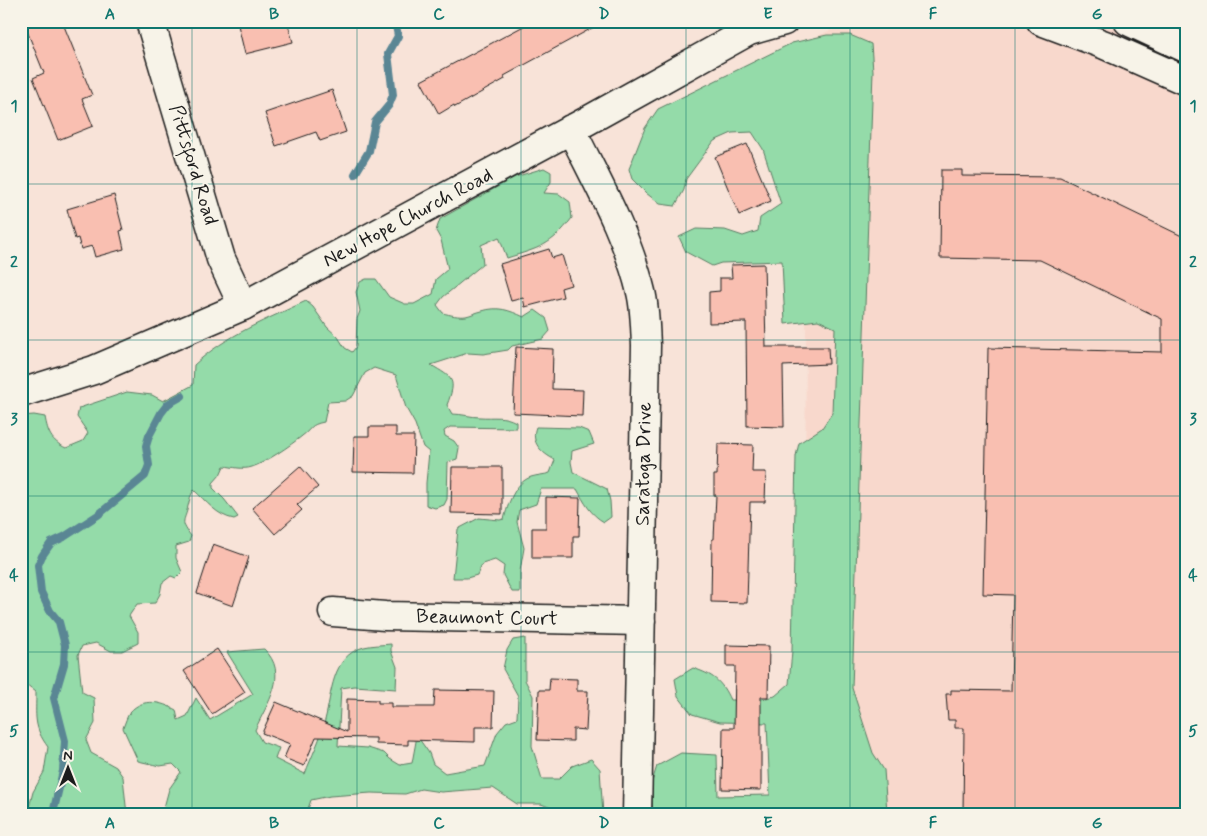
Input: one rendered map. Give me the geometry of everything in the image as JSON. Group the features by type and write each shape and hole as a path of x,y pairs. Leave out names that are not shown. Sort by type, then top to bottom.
{"street":[{"name":"Pittsford Road","path":"150,21 221,259 243,306"},
{"name":"New Hope Church Road","path":"21,393 94,370 243,306 749,31 784,21"},
{"path":"1041,21 1105,45 1186,81"},
{"path":"1128,21 1186,48"},
{"name":"Saratoga Drive","path":"571,129 614,216 641,293 646,345 637,815"},
{"name":"Beaumont Court","path":"333,612 386,616 641,621"}],"shaded area":[{"path":"951,21 1186,21 1186,815 804,815 807,41 833,29 862,23 946,26"}],"green space":[{"path":"827,35 850,35 871,44 873,71 852,688 873,753 884,770 887,812 890,815 653,815 651,785 657,766 681,753 717,755 718,796 770,795 767,723 720,722 692,714 678,696 675,679 693,668 716,679 730,700 757,700 775,696 789,684 792,651 796,456 799,443 822,428 832,413 835,328 818,320 785,324 782,261 721,263 712,266 686,252 679,237 696,229 725,230 743,236 758,231 760,218 781,204 763,149 752,132 732,133 714,141 686,179 684,190 675,206 660,204 646,193 632,179 629,169 645,128 658,109 792,43"},
{"path":"544,168 551,172 551,182 544,193 559,194 570,202 572,218 557,235 544,245 507,258 499,237 481,245 483,264 443,297 437,305 443,313 457,316 466,316 498,309 524,317 535,310 546,318 550,331 543,339 512,346 508,350 483,354 468,353 431,365 451,380 452,390 447,405 452,414 507,418 516,422 516,428 450,427 444,431 445,436 454,441 459,448 457,459 448,462 447,499 444,505 435,508 426,505 429,452 423,447 415,424 406,408 396,375 374,368 365,373 353,396 345,401 328,402 324,422 313,426 278,453 249,468 224,466 220,475 213,483 213,488 238,517 234,519 222,515 194,490 184,521 185,527 191,536 189,542 176,546 176,558 182,572 176,578 171,576 162,583 160,594 155,603 137,604 129,616 138,632 138,643 122,651 111,651 96,643 82,646 78,655 82,692 94,698 95,723 86,740 91,753 116,767 123,777 127,815 27,815 33,792 44,772 48,747 38,727 36,692 21,680 21,416 34,415 45,417 51,436 66,448 83,441 88,433 77,417 79,408 127,392 152,395 163,401 193,385 194,365 206,354 248,328 306,301 313,307 327,327 338,337 345,348 352,352 356,347 357,319 360,311 356,292 360,282 366,279 376,279 389,297 405,304 414,304 433,294 436,279 448,269 441,240 436,231 440,219 515,177"},
{"path":"536,427 579,428 589,432 594,444 572,451 571,462 573,472 607,489 611,517 604,522 595,516 577,489 541,489 536,504 519,510 517,522 524,548 520,571 520,592 512,592 503,575 504,566 495,560 482,564 477,575 467,578 453,578 458,529 479,518 504,519 513,495 520,484 531,477 550,473 555,460 538,447 535,438"},
{"path":"525,638 525,680 533,696 532,746 542,779 559,779 572,766 591,759 600,769 603,815 562,815 562,812 541,804 517,804 493,788 441,792 421,789 405,794 371,793 330,796 311,800 306,815 162,815 169,789 181,772 173,764 160,766 138,761 123,728 130,712 141,704 153,702 171,707 176,710 178,720 187,716 196,698 210,720 253,694 227,652 264,649 272,659 276,678 270,699 255,730 262,742 279,748 275,759 305,774 321,734 339,667 353,652 364,647 391,644 391,651 397,667 396,689 355,686 341,688 338,746 368,748 384,753 400,765 412,763 417,736 429,753 433,764 445,773 485,766 497,733 506,722 517,718 518,696 503,669 507,650 513,640"}],"building":[{"path":"23,21 62,21 92,95 82,99 93,126 58,140 33,78 44,73"},
{"path":"237,21 287,21 293,42 245,54"},
{"path":"533,21 605,21 504,76 505,79 439,114 421,81"},
{"path":"332,90 346,132 320,141 316,132 276,146 265,113"},
{"path":"747,144 771,201 739,215 715,157"},
{"path":"941,170 962,170 962,176 1060,177 1186,238 1186,815 963,815 964,728 955,728 955,720 948,720 946,694 951,694 951,690 1011,691 1013,595 983,594 988,348 1162,352 1162,319 1040,260 940,258"},
{"path":"114,195 123,230 120,231 124,249 95,257 92,246 81,249 78,238 75,239 67,209"},
{"path":"549,249 552,258 562,255 571,285 561,288 563,297 525,307 523,298 511,301 500,264"},
{"path":"764,264 766,347 828,347 829,364 783,366 784,427 747,426 746,322 709,323 709,292 720,291 720,278 732,278 731,265"},
{"path":"516,347 553,349 552,389 583,390 582,416 513,413"},
{"path":"369,427 396,427 396,436 414,436 413,473 353,472 354,436 369,436"},
{"path":"718,444 753,445 752,472 766,472 765,502 750,502 747,603 711,602 712,539 714,539 716,495 714,495 714,475 717,475"},
{"path":"300,466 318,487 297,505 302,510 275,534 252,508"},
{"path":"452,467 502,467 502,514 451,513"},
{"path":"546,497 580,498 579,536 573,536 573,558 532,558 532,528 546,528"},
{"path":"213,544 249,557 233,606 197,593"},
{"path":"726,645 769,646 768,697 761,697 761,790 722,789 723,728 734,728 735,666 726,666"},
{"path":"217,649 245,692 212,714 184,671"},
{"path":"550,678 577,679 577,691 588,691 586,730 573,729 573,741 537,740 539,690 549,690"},
{"path":"435,690 494,691 493,727 475,727 475,742 408,740 408,745 376,744 376,738 316,737 304,766 284,758 290,744 262,733 276,702 347,732 347,699 378,700 378,703 391,703 391,707 434,707"}],"waterway":[{"path":"355,174 369,151 375,122 389,105 393,95 388,54 398,36 395,21"},
{"path":"57,815 54,809 63,771 65,741 54,698 64,664 65,645 59,622 50,611 41,592 38,565 51,543 98,515 145,476 149,465 146,446 149,436 168,404 182,396"}]}
